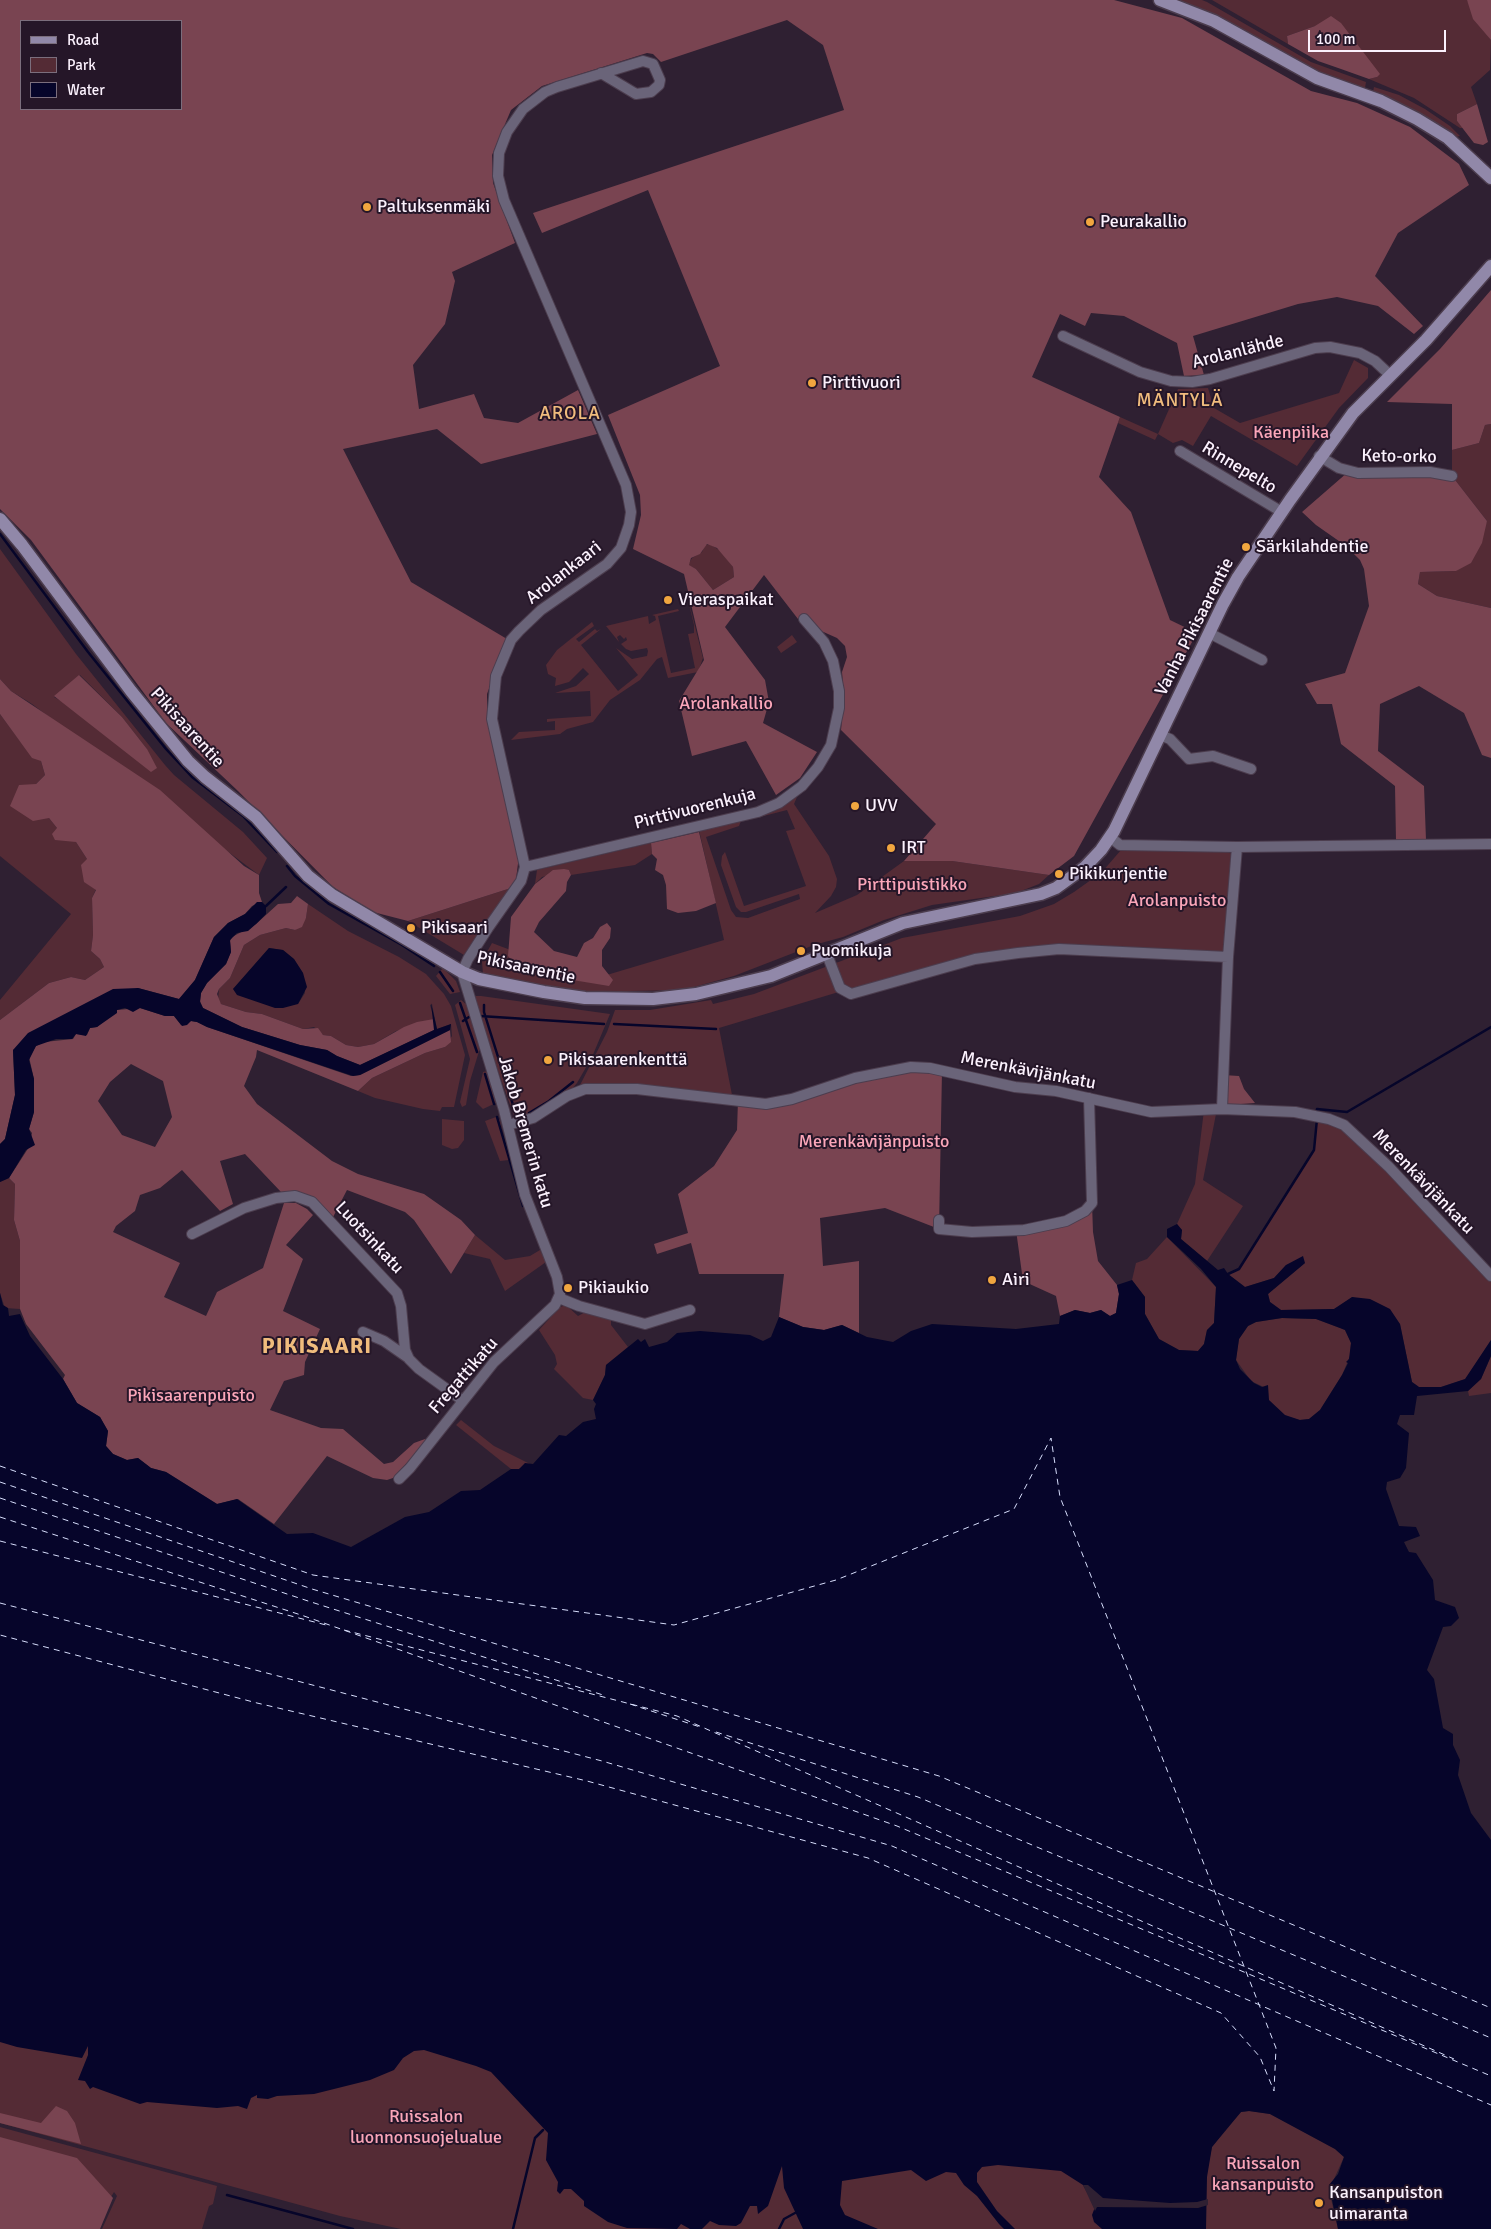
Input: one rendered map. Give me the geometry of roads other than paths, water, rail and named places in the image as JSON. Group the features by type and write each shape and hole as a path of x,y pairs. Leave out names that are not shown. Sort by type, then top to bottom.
{"street":[{"path":"1160,0 1214,21 1309,75 1381,101 1417,119 1448,138 1491,178"},
{"name":"Arolankaari","path":"525,867 492,719 496,676 512,640 528,621 595,574 614,557 626,536 630,512 626,485 504,200 497,164 507,132 517,115 529,103 551,89 601,73 644,60 649,61 656,68 660,80 659,84 651,92 636,94 601,73"},
{"name":"Vanha Pikisaarentie","path":"1110,837 1238,577 1320,456 1353,413 1446,318 1491,266"},
{"name":"Arolanlähde","path":"1063,336 1140,372 1171,381 1192,382 1210,379 1315,348 1330,347 1360,353 1375,361 1390,375"},
{"name":"Rinnepelto","path":"1180,451 1282,512"},
{"name":"Keto-orko","path":"1320,456 1339,468 1358,473 1430,472 1452,476"},
{"name":"Pikisaarentie","path":"0,519 22,545 131,691 193,766 256,817 317,884 462,972 479,979 585,998 653,999 696,994 772,976 826,952 903,923 1027,899 1056,888 1085,867 1110,837"},
{"name":"Pirttivuorenkuja","path":"525,867 758,812 779,803 802,786 818,767 831,745 837,722 839,699 837,675 831,656 824,642 804,618"},
{"path":"1209,633 1262,660"},
{"path":"1160,735 1170,739 1189,759 1213,756 1252,769"},
{"path":"1110,837 1120,845 1237,847 1491,844"},
{"path":"1222,1109 1228,957 1237,847"},
{"path":"462,972 488,928 521,881 525,867"},
{"path":"826,952 840,988 851,994 975,959 1018,953 1059,949 1228,957"},
{"name":"Jakob Bremerin katu","path":"462,972 508,1125 531,1215 559,1284 559,1298"},
{"name":"Merenkävijänkatu","path":"508,1125 533,1118 567,1096 585,1089 637,1089 766,1104 792,1099 855,1078 910,1067 930,1068 1006,1085 1056,1091 1151,1112 1222,1109 1295,1112 1329,1119 1344,1125 1388,1167 1491,1276"},
{"path":"939,1225 972,1232 1024,1230 1066,1221 1085,1210 1092,1203 1088,1098"},
{"name":"Luotsinkatu","path":"192,1234 244,1208 276,1198 295,1196 312,1202 397,1293 401,1306 405,1350 409,1359"},
{"path":"559,1298 579,1306 645,1324 690,1310"},
{"name":"Fregattikatu","path":"399,1479 410,1468 494,1362 555,1305 559,1298"},
{"path":"363,1332 384,1340 419,1369 462,1400"}],"water":[{"path":"257,902 262,902 266,906 266,914 248,931 237,933 230,940 231,952 226,964 207,983 201,993 200,1002 203,1008 242,1027 300,1045 327,1050 360,1065 434,1030 431,1003 437,1029 451,1024 450,1030 360,1075 353,1076 197,1022 191,1021 187,1025 182,1026 174,1016 165,1016 140,1008 133,1012 125,1008 117,1010 117,1013 97,1027 90,1028 86,1036 76,1034 72,1039 56,1039 36,1046 29,1060 34,1079 34,1112 29,1129 35,1145 26,1150 9,1178 0,1182 0,1144 5,1139 15,1095 13,1050 28,1033 113,989 138,988 179,999 195,980 214,937 228,923 245,914"},
{"path":"269,948 283,950 294,959 303,973 307,987 298,1004 275,1008 237,995 233,989"},
{"path":"1177,1224 1182,1230 1181,1239 1218,1270 1224,1268 1228,1274 1245,1287 1274,1278 1286,1265 1303,1256 1305,1263 1268,1294 1270,1302 1281,1310 1334,1309 1352,1297 1370,1299 1390,1309 1400,1324 1412,1382 1419,1387 1441,1387 1465,1379 1491,1340 1491,1356 1481,1379 1468,1391 1417,1396 1414,1415 1400,1415 1397,1424 1409,1433 1406,1468 1400,1478 1387,1482 1386,1489 1399,1526 1416,1527 1420,1536 1404,1542 1409,1552 1416,1553 1433,1580 1435,1600 1455,1607 1459,1618 1451,1626 1443,1627 1427,1670 1434,1679 1443,1728 1453,1734 1453,1745 1460,1760 1458,1775 1471,1813 1491,1840 1491,2229 1338,2229 1329,2185 1338,2174 1344,2157 1335,2149 1270,2114 1249,2111 1241,2112 1212,2147 1207,2177 1206,2229 1102,2229 1094,2222 1092,2215 1095,2207 1083,2185 1061,2171 998,2165 982,2167 977,2173 977,2182 997,2211 1015,2229 1004,2229 977,2196 964,2185 956,2173 946,2172 926,2181 911,2170 842,2181 840,2205 845,2215 878,2229 803,2229 784,2188 782,2166 768,2206 758,2214 757,2206 750,2206 741,2223 736,2226 719,2225 710,2221 702,2229 690,2229 681,2224 677,2229 627,2228 608,2222 584,2206 584,2201 571,2189 564,2189 560,2194 557,2191 558,2182 546,2160 548,2133 491,2072 424,2050 414,2051 403,2058 394,2070 370,2080 314,2094 277,2096 268,2099 257,2098 257,2095 251,2098 247,2109 238,2106 217,2108 147,2102 140,2104 93,2087 90,2089 85,2081 78,2080 88,2055 88,2046 82,2058 17,2047 0,2042 0,1293 3,1305 8,1308 9,1316 20,1314 30,1336 63,1379 77,1403 100,1417 108,1431 106,1446 113,1454 127,1460 138,1458 151,1468 166,1472 217,1504 237,1499 287,1534 313,1533 351,1547 405,1517 429,1512 461,1491 480,1490 511,1469 519,1469 525,1463 533,1464 559,1435 566,1436 583,1422 596,1419 594,1409 596,1404 593,1400 605,1375 606,1365 638,1339 641,1342 645,1339 649,1347 667,1342 677,1333 700,1331 750,1335 763,1341 771,1337 779,1317 803,1327 824,1330 842,1325 867,1337 893,1342 911,1331 932,1324 1016,1329 1059,1324 1060,1316 1075,1310 1090,1313 1101,1310 1110,1316 1116,1313 1119,1294 1117,1285 1132,1280 1145,1297 1145,1314 1159,1339 1179,1350 1198,1351 1204,1344 1207,1330 1214,1323 1216,1287 1201,1269 1167,1237 1167,1229","holes":["1282,1318 1316,1319 1345,1330 1351,1343 1349,1359 1346,1362 1348,1363 1342,1375 1320,1410 1309,1419 1300,1420 1285,1415 1269,1400 1268,1385 1262,1387 1254,1383 1240,1369 1236,1360 1239,1339 1248,1326 1256,1322"]}],"waterway":[{"path":"0,534 88,652 166,749 192,777 243,816 277,852"},
{"path":"287,866 295,876 329,904 402,945 434,966"},
{"path":"266,906 286,887"},
{"path":"440,972 453,991"},
{"path":"460,1003 477,1052"},
{"path":"484,1005 484,1012 514,1108 521,1113"},
{"path":"480,1016 604,1024"},
{"path":"463,1021 469,1017"},
{"path":"614,1024 716,1029"},
{"path":"1317,1114 1317,1109 1347,1112 1491,1027"},
{"path":"485,1074 494,1104"},
{"path":"529,1113 549,1101 573,1082"},
{"path":"497,1117 523,1206"},
{"path":"1228,1274 1239,1269 1314,1150 1317,1119"},
{"path":"513,2229 535,2138 543,2130"},
{"path":"227,2195 353,2229"},
{"path":"779,2229 784,2219 795,2213"}],"place":[{"name":"Paltuksenmäki","path":"367,207"},
{"name":"Peurakallio","path":"1090,222"},
{"name":"Pirttivuori","path":"812,383"},
{"name":"Särkilahdentie","path":"1246,547"},
{"name":"Vieraspaikat","path":"668,600"},
{"name":"UVV","path":"855,806"},
{"name":"IRT","path":"891,848"},
{"name":"Pikikurjentie","path":"1059,874"},
{"name":"Pikisaari","path":"411,928"},
{"name":"Puomikuja","path":"801,951"},
{"name":"Pikisaarenkenttä","path":"548,1060"},
{"name":"Airi","path":"992,1280"},
{"name":"Pikiaukio","path":"568,1288"},
{"name":"Kansanpuiston uimaranta","path":"1319,2203"}],"district":[{"name":"MÄNTYLÄ","path":"1180,401"},
{"name":"AROLA","path":"570,414"},
{"name":"PIKISAARI","path":"317,1347"}],"park label":[{"name":"Käenpiika","path":"1291,433"},
{"name":"Arolankallio","path":"726,704"},
{"name":"Pirttipuistikko","path":"912,885"},
{"name":"Arolanpuisto","path":"1177,901"},
{"name":"Merenkävijänpuisto","path":"874,1142"},
{"name":"Pikisaarenpuisto","path":"191,1396"},
{"name":"Ruissalon luonnonsuojelualue","path":"426,2127"},
{"name":"Ruissalon kansanpuisto","path":"1263,2174"}]}
